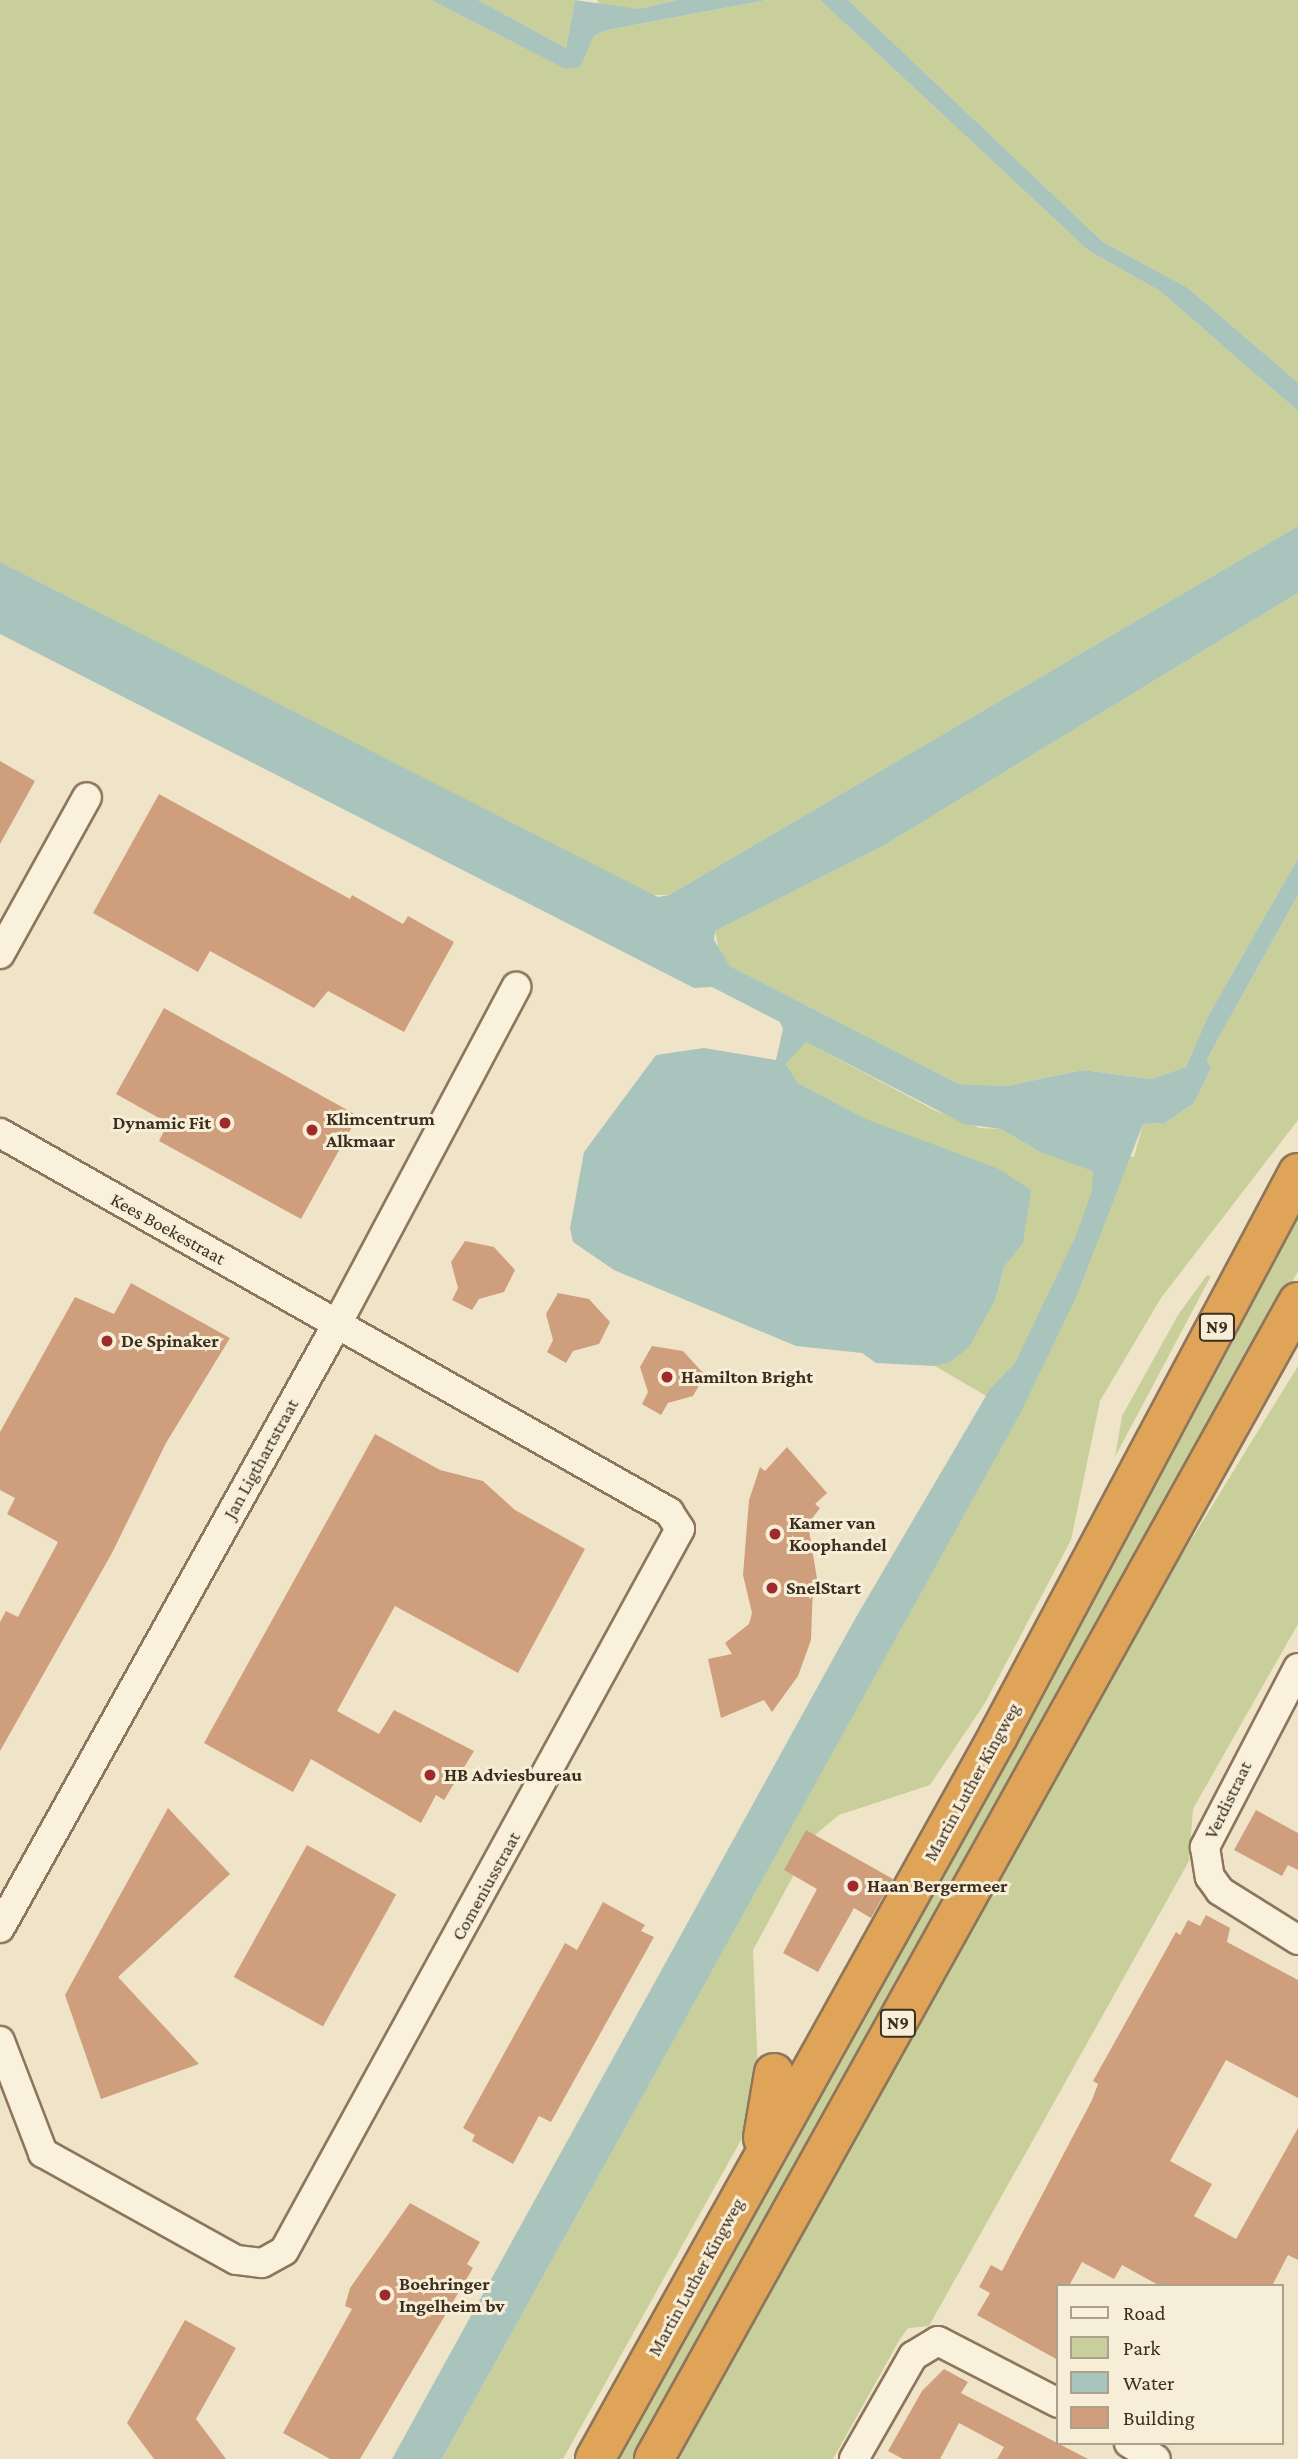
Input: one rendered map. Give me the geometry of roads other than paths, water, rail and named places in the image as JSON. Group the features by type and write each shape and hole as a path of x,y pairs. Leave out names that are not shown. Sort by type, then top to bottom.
{"highway":[{"name":"Martin Luther Kingweg","path":"595,2459 998,1736 1298,1173"},
{"name":"N9","path":"654,2459 1298,1302"},
{"name":"N9","path":"930,1804 998,1736"},
{"name":"N9","path":"757,2168 774,2073"}],"street":[{"path":"0,954 87,797"},
{"name":"Jan Ligthartstraat","path":"0,1927 337,1324 516,988"},
{"name":"Kees Boekestraat","path":"0,1133 337,1324"},
{"name":"Comeniusstraat","path":"0,2041 43,2153 236,2260 262,2263 284,2251 676,1540 677,1518 670,1512 337,1324"},
{"name":"Verdistraat","path":"1298,1668 1205,1847 1210,1877 1220,1891 1298,1940"},
{"path":"854,2459 912,2356 938,2340 1056,2402"},
{"path":"1132,2445 1156,2459"}],"water":[{"path":"431,0 478,0 566,48 575,0 638,9 678,0 767,0 607,30 594,36 580,67 565,69"},
{"path":"820,0 848,0 1103,242 1188,288 1298,383 1298,411 1160,291 1089,251"},
{"path":"1298,526 1298,593 883,846 715,931 714,940 730,966 959,1084 1007,1086 1083,1070 1151,1079 1186,1067 1207,1018 1298,858 1298,895 1207,1059 1211,1068 1194,1103 1165,1123 1143,1124 1077,1295 1020,1414 442,2459 392,2459 855,1619 990,1389 1015,1363 1075,1238 1092,1191 1093,1171 1040,1152 1001,1129 964,1124 806,1042 786,1064 798,1083 866,1119 999,1169 1031,1190 1023,1243 1004,1267 996,1298 969,1347 949,1363 935,1366 876,1363 862,1353 796,1346 614,1270 573,1242 570,1228 584,1152 656,1055 704,1048 776,1060 783,1029 780,1022 712,987 694,988 0,634 0,562 658,897 669,895"}],"place":[{"name":"Dynamic Fit","path":"225,1123"},
{"name":"Klimcentrum Alkmaar","path":"312,1130"},
{"name":"De Spinaker","path":"107,1341"},
{"name":"Hamilton Bright","path":"667,1377"},
{"name":"Kamer van Koophandel","path":"775,1534"},
{"name":"SnelStart","path":"772,1588"},
{"name":"HB Adviesbureau","path":"430,1775"},
{"name":"Haan Bergermeer","path":"853,1886"},
{"name":"Boehringer Ingelheim bv","path":"385,2295"}]}
